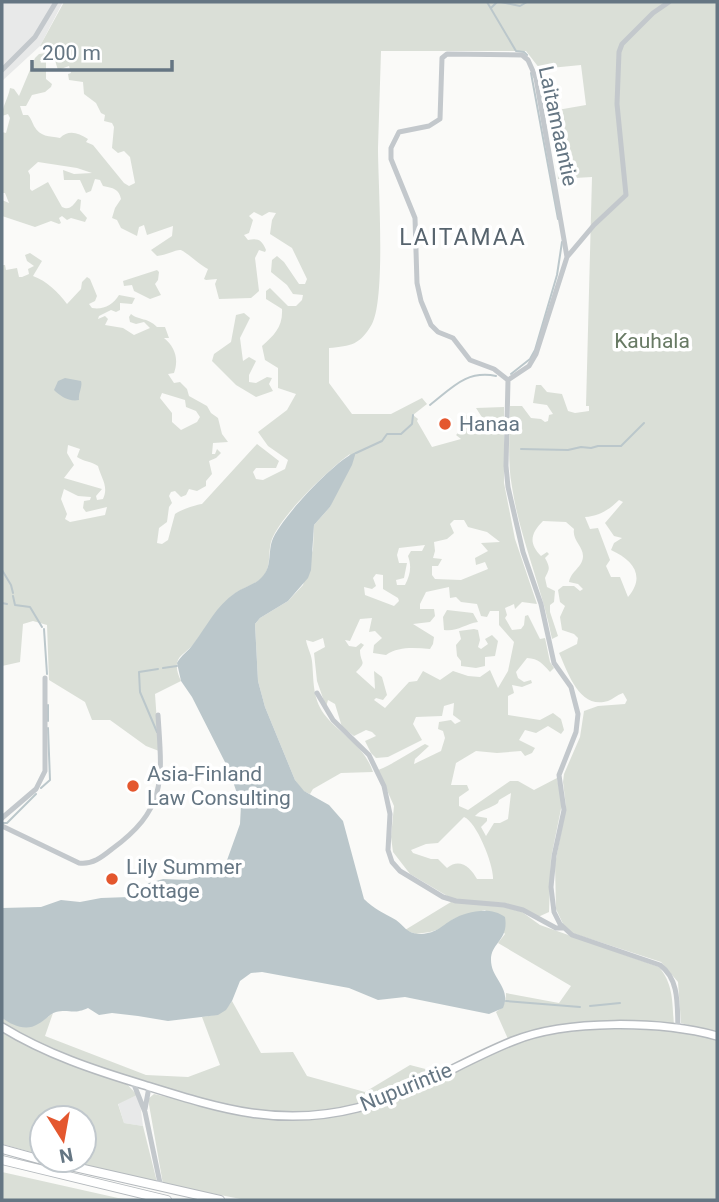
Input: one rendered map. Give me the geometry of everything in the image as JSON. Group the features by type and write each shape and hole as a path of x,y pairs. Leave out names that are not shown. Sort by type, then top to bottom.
{"highway":[{"path":"2,1149 28,1156"},
{"path":"2,1160 167,1200"},
{"path":"98,1172 220,1200"}],"main road":[{"name":"Nupurintie","path":"2,1027 61,1057 228,1110 264,1115 310,1116 335,1113 380,1101 534,1033 583,1026 678,1029 717,1037"}],"street":[{"path":"2,70 35,37 56,2"},
{"path":"568,257 594,225 626,195 617,104 619,52 622,44 653,13 669,2"},
{"name":"Laitamaantie","path":"445,54 517,54 528,60 536,78 568,257 536,354 529,366 508,380 494,369 470,360 453,338 438,332 431,325 418,292 415,218 391,159 391,148 400,132 429,126 440,119 442,58 445,54"},
{"path":"508,380 508,487 523,552 541,604 554,663 571,687 578,714 576,732 559,775 564,810 554,856 551,887 554,912 572,935 660,965 668,971 676,995 678,1029"},
{"path":"2,818 36,789 46,771 45,678"},
{"path":"317,693 333,720 369,755 384,786 390,814 388,850 392,862 400,871 443,897 456,901 504,905 523,910 556,928 564,928"},
{"path":"2,826 79,863 86,864 103,856 139,826 153,804 161,771 158,715"},
{"path":"133,1082 145,1112 160,1183"},
{"path":"145,1112 149,1087"}],"shaded area":[{"path":"2,2 63,2 40,46 2,81"},
{"path":"65,378 81,381 79,400 65,398 54,390 58,381"},
{"path":"356,452 330,507 314,525 308,578 288,601 255,624 258,681 265,707 295,780 304,791 329,805 343,821 364,899 408,931 418,934 434,931 453,919 472,912 493,912 505,917 506,925 491,960 505,995 503,1008 489,1014 405,997 378,1000 349,988 262,972 251,973 240,981 232,1001 226,1010 218,1015 168,1021 112,1013 99,1015 88,1008 56,1012 29,1027 19,1027 6,1021 2,1018 2,908 41,907 61,900 80,902 129,897 149,883 163,879 188,880 217,872 226,863 240,824 241,805 229,770 181,681 177,663 222,604 235,593 259,580 265,573 272,541 296,506 335,466"},
{"path":"137,1095 143,1126 124,1123 118,1103"}],"green space":[{"name":"Kauhala","path":"64,2 717,2 717,1033 681,1023 678,982 661,962 572,933 564,926 556,909 555,864 566,807 564,774 580,737 584,711 598,706 625,704 627,700 623,693 608,701 589,700 571,679 559,653 577,644 578,638 562,630 560,617 565,606 560,602 558,590 563,586 574,586 580,591 583,589 578,584 569,582 581,563 583,552 574,529 566,522 543,521 534,534 533,542 537,551 541,556 547,552 549,554 545,558 549,569 545,578 547,587 555,591 550,612 558,636 552,639 520,525 510,467 510,406 522,406 531,418 545,422 548,421 549,415 553,414 547,405 533,403 536,385 541,385 547,392 562,394 568,411 589,411 589,406 586,406 592,177 558,179 556,150 546,112 586,105 581,65 540,69 526,51 381,51 378,148 380,266 376,310 372,324 359,340 349,345 329,348 329,383 352,414 391,414 422,398 427,404 413,415 418,419 432,447 461,439 456,435 459,432 459,422 467,415 474,417 481,434 484,434 493,425 491,422 487,425 476,408 504,407 504,483 515,539 537,604 522,602 515,609 514,604 505,608 505,618 512,630 521,629 525,616 528,615 540,639 545,638 550,662 554,668 550,672 540,662 527,658 516,672 518,678 524,682 531,680 532,683 522,687 512,685 514,693 508,696 508,715 540,720 553,713 561,719 564,730 561,734 548,726 536,733 525,730 519,740 535,748 525,756 521,751 476,751 456,763 451,785 467,785 469,790 459,797 459,806 468,810 510,781 518,781 534,790 557,778 562,804 551,858 549,912 538,917 506,903 454,900 410,874 393,852 391,837 394,806 378,770 425,744 429,746 415,759 414,764 441,751 445,738 443,731 438,729 439,722 451,720 455,724 461,721 453,715 454,703 444,706 442,716 416,717 413,724 422,740 388,757 376,758 365,741 376,736 366,730 354,736 342,727 335,704 328,700 326,707 317,681 314,653 325,647 323,638 313,642 306,640 312,661 315,695 320,708 364,754 373,772 341,773 313,789 310,794 303,791 295,780 265,707 258,681 255,624 288,601 303,585 313,549 314,525 330,507 350,454 318,482 283,520 271,542 268,566 262,578 228,600 193,645 179,658 177,668 181,681 155,694 159,751 146,746 110,720 92,720 85,702 49,680 47,625 33,621 23,624 20,662 2,666 2,265 5,265 6,270 17,268 19,277 29,274 28,269 34,266 27,261 25,255 30,253 42,261 33,276 52,287 67,304 81,289 82,282 87,277 97,296 95,301 89,304 92,308 107,306 119,295 135,298 132,304 120,303 120,310 111,310 98,319 105,316 108,319 105,325 123,328 134,335 150,328 144,322 130,322 131,314 157,327 165,327 169,338 164,338 171,345 176,358 174,373 168,374 174,383 180,382 187,389 189,396 207,406 218,418 222,434 228,442 213,443 212,454 215,454 217,449 221,453 209,461 212,474 206,481 206,486 197,491 189,489 186,495 181,497 175,491 171,492 169,496 172,503 167,522 159,528 157,543 162,544 168,540 175,514 202,504 257,444 279,461 276,468 256,468 253,472 256,479 263,480 285,469 288,460 268,446 258,432 287,410 296,394 278,388 278,368 265,360 262,346 277,330 282,315 282,309 266,299 266,291 270,288 288,306 296,306 303,295 293,294 287,285 271,272 272,260 277,256 284,262 299,284 305,284 307,279 292,248 270,234 276,213 269,212 262,216 254,212 249,216 253,220 249,233 244,235 248,240 259,240 266,250 259,250 255,258 259,291 251,298 219,299 215,284 217,279 204,279 208,269 185,252 178,250 157,256 151,250 172,236 173,226 147,235 144,225 139,227 137,236 121,228 117,220 112,218 121,199 119,193 113,188 103,186 100,180 95,179 91,191 86,193 80,180 64,180 63,170 74,174 92,173 77,168 38,162 28,171 30,189 32,191 48,182 65,208 71,207 78,199 81,200 80,210 87,218 85,222 71,218 67,220 62,216 59,218 59,224 51,221 35,227 2,216 2,200 9,203 5,193 2,193 2,132 6,133 10,118 8,114 2,116 3,109 10,88 19,96 39,54 46,53 50,59 46,62 46,79 52,84 45,92 32,95 26,106 20,106 23,115 28,115 36,130 45,135 60,138 74,133 88,139 86,142 93,145 124,183 129,186 135,183 130,157 124,151 118,153 112,148 112,123 104,121 105,115 96,103 84,94 83,82 69,80 69,66 58,70 52,51 40,46","holes":["162,393 185,400 186,407 196,411 200,417 197,422 181,430 172,422 172,413 160,398","68,445 80,449 77,457 98,466 105,486 103,499 97,500 96,496 102,489 64,478 74,465 67,453","64,489 78,496 91,497 90,500 84,501 83,508 86,512 107,507 105,515 70,522 65,519 67,514 61,499","619,500 623,502 605,523 614,536 622,538 614,543 611,550 634,569 636,582 628,597 620,577 611,577 606,566 610,560 598,528 590,529 585,517 608,510","454,520 464,520 468,527 487,532 500,542 481,543 488,551 475,558 476,565 485,562 488,569 461,580 435,579 432,566 438,566 442,559 433,558 434,542 447,539 454,533 450,524","425,545 422,551 411,551 408,556 410,571 405,585 397,585 396,580 404,578 407,563 399,563 399,548","376,574 383,575 383,589 399,601 394,606 365,595 364,587 372,589 376,586 373,578","449,587 450,598 456,597 461,602 477,604 481,616 487,617 490,611 499,611 499,625 514,642 508,671 498,688 490,670 480,677 453,671 440,680 423,671 417,681 409,682 385,708 374,700 383,700 387,695 382,677 374,671 375,689 356,672 363,663 360,650 364,645 361,643 356,647 349,646 345,640 350,641 360,619 372,618 369,632 375,631 382,638 374,645 373,653 386,655 402,649 430,649 434,637 413,624 430,622 435,616 434,609 420,609 426,592","511,793 508,819 494,823 486,836 481,827 487,818 475,816 498,803","464,817 474,827 484,845 493,879 477,879 465,865 456,864 447,868 438,859 431,859 411,850 438,843"]},
{"path":"157,270 158,280 155,284 161,295 150,299 134,291 132,285 124,286 123,281"},
{"path":"244,313 250,318 240,338 243,361 249,357 256,361 249,375 249,382 256,383 267,377 272,378 269,384 273,391 256,397 236,385 212,361 214,354 231,342 236,315"},
{"path":"447,610 473,613 478,622 444,630 443,617"},
{"path":"478,630 478,647 481,649 488,644 485,639 492,635 498,641 495,656 485,657 485,666 461,666 456,645 461,639 459,631"},
{"path":"451,902 504,907 522,912 540,925 659,967 670,987 674,1025 571,1026 508,1039 496,1012 504,1004 506,993 559,1003 571,986 498,943 505,934 485,910 453,919 443,928 430,932 416,934 405,930"},
{"path":"232,1001 261,1053 293,1052 307,1076 365,1092 410,1065 437,1072 373,1100 332,1111 292,1113 244,1110 200,1099 84,1061 42,1044 2,1023 2,1018 17,1025 29,1026 53,1013 45,1036 146,1075 188,1077 220,1065 202,1017 220,1013"},
{"path":"593,1029 672,1031 717,1041 717,1200 246,1200 163,1184 148,1099 154,1094 258,1118 318,1119 377,1105 505,1047 541,1035"},
{"path":"2,1030 83,1068 126,1083 137,1095 118,1104 124,1123 143,1126 157,1182 98,1168 98,1104 28,1104 28,1151 2,1144"},
{"path":"2,1172 118,1198 134,1200 2,1200"}],"waterway":[{"path":"487,2 516,51 527,55"},
{"path":"491,8 497,2"},
{"path":"501,2 520,6 527,2"},
{"path":"531,73 558,219"},
{"path":"511,374 530,359 535,350 557,275 562,242"},
{"path":"430,405 468,378 496,376"},
{"path":"356,453 382,441 387,434 401,434 412,424 413,415"},
{"path":"521,449 568,450 621,446 644,423"},
{"path":"2,570 13,593"},
{"path":"13,596 15,605 30,607 42,627"},
{"path":"2,603 7,604"},
{"path":"44,629 47,674"},
{"path":"163,668 177,666"},
{"path":"157,732 140,692 139,672 158,669"},
{"path":"48,705 48,721"},
{"path":"41,788 50,780 48,728"},
{"path":"2,823 7,823 36,794"},
{"path":"506,1001 580,1007"},
{"path":"590,1006 620,1003"}],"place":[{"name":"Hanaa","path":"445,424"},
{"name":"Asia-Finland Law Consulting","path":"133,786"},
{"name":"Lily Summer Cottage","path":"112,879"}],"district":[{"name":"LAITAMAA","path":"463,237"}]}
